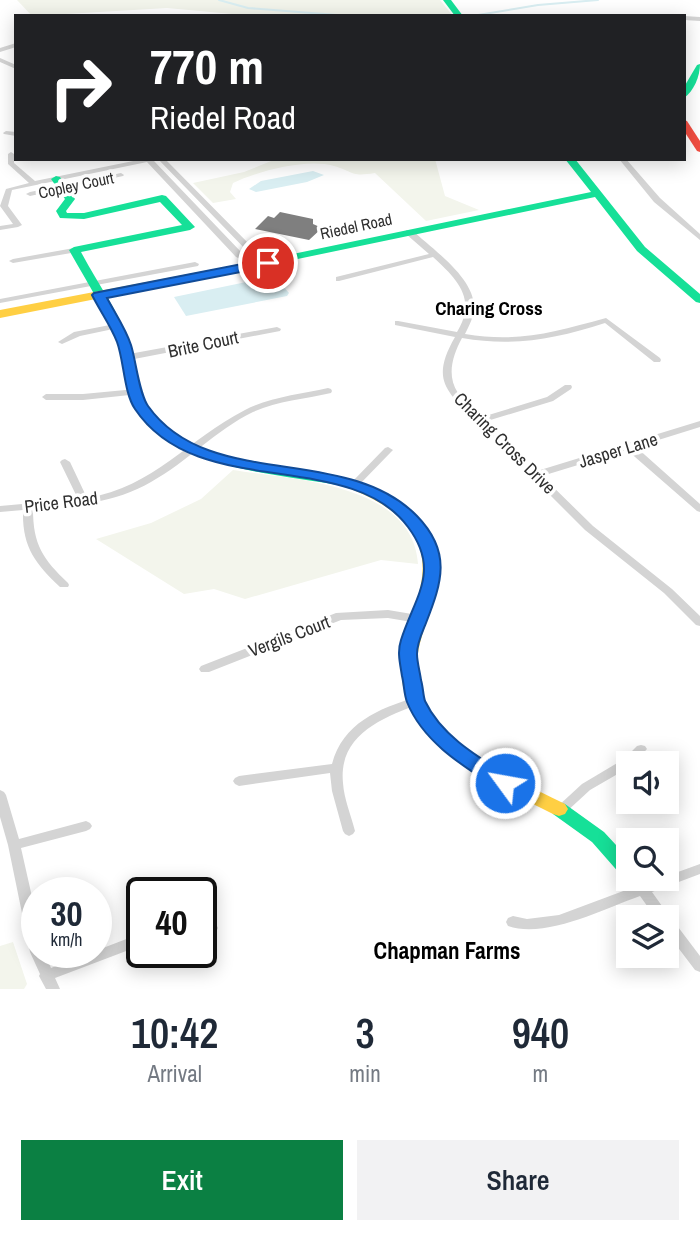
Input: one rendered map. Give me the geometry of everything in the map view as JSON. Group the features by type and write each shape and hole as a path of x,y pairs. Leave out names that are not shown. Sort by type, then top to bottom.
{"street":[{"path":"0,60 12,65"},
{"path":"0,67 12,65"},
{"path":"686,92 700,67"},
{"path":"686,126 700,149"},
{"path":"6,133 14,134"},
{"path":"11,154 11,164 34,184"},
{"path":"0,228 18,225 2,206 9,189 59,183 147,161"},
{"path":"152,161 239,255 258,265"},
{"path":"163,161 252,252 258,265"},
{"path":"571,161 642,249 700,300"},
{"path":"624,161 663,206 700,238"},
{"name":"Copley Court","path":"30,194 59,183 121,175"},
{"path":"13,261 190,227 163,198 84,216 68,217 61,213 71,199 59,183"},
{"name":"Riedel Road","path":"0,314 96,289 258,265 596,194"},
{"path":"178,214 209,207"},
{"name":"Charing Cross Drive","path":"409,232 457,279 468,296 471,311 447,359 446,376 453,393 589,528 668,591 700,622"},
{"path":"74,250 129,357 140,406 171,437 193,449 241,464 355,484 373,491 402,511 429,545 434,562 434,576 407,654 416,701 439,734 462,756 505,783 561,810 595,833 616,857"},
{"path":"339,279 433,255"},
{"path":"0,301 96,289 195,264"},
{"path":"398,323 502,340 524,340 555,335 606,320 657,360"},
{"path":"62,342 77,334 115,326"},
{"name":"Brite Court","path":"129,357 277,329"},
{"path":"479,421 550,399 568,387"},
{"name":"Price Road","path":"0,509 84,502 119,492 145,481 254,408 328,391"},
{"path":"47,397 136,392"},
{"name":"Jasper Lane","path":"536,475 700,424"},
{"path":"629,446 700,509"},
{"path":"355,484 388,450"},
{"path":"65,462 84,502"},
{"path":"28,507 27,531 30,543 41,562 64,585"},
{"name":"Vergils Court","path":"205,669 340,616 388,614 418,619"},
{"path":"349,831 336,768 346,744 354,732 377,716 416,701"},
{"path":"561,810 586,787 628,762 641,749"},
{"path":"239,781 336,768"},
{"path":"0,794 22,877"},
{"path":"15,845 86,826"},
{"path":"679,874 700,869"},
{"path":"513,922 545,924 623,891"},
{"path":"679,939 700,966"},
{"path":"50,982 126,946"}],"shaded area":[{"path":"17,0 440,0 451,14 232,14 167,8 30,14"},
{"path":"271,161 436,161 445,196 479,210 426,221 375,173 357,174 323,164 283,167 256,174 233,183 230,192 236,199 213,203 193,183 244,172"},
{"path":"313,171 324,175 307,182 256,192 249,189 261,181"},
{"path":"276,278 289,293 287,296 186,316 174,297"},
{"path":"233,470 317,483 346,490 373,501 395,517 411,537 418,564 381,560 245,599 214,589 184,594 96,539 151,523 201,499"},
{"path":"13,942 27,984 24,989 0,989 0,946"}],"building":[{"path":"280,212 313,219 313,224 322,228 309,240 255,229 268,216 274,218"}],"waterway":[{"path":"219,0 248,8 324,14"},
{"path":"484,14 538,5 598,0"}],"traffic: fast":[{"path":"447,0 458,14"},
{"path":"686,92 700,67"},
{"path":"572,161 641,249 700,300"},
{"path":"56,179 70,199 61,211 64,216 84,216 162,198 190,227 74,250 120,332 141,404 161,430 183,444 235,462 343,482"},
{"path":"288,258 596,194"},
{"path":"559,809 598,837 616,857"}],"traffic: slow":[{"path":"0,314 288,258"},
{"path":"343,482 373,493 400,510 422,532 431,555 430,578 409,650 408,675 416,702 428,722 460,754 478,766 559,809"}],"traffic: jam":[{"path":"686,126 700,149"}],"district":[{"name":"Charing Cross","path":"489,308"},
{"name":"Chapman Farms","path":"447,950"}],"route":[{"path":"268,263 99,295 124,342 140,406 171,437 193,449 227,461 331,477 355,484 389,501 412,521 429,545 434,562 430,590 407,654 416,701 439,734 462,756 505,783"}]}
